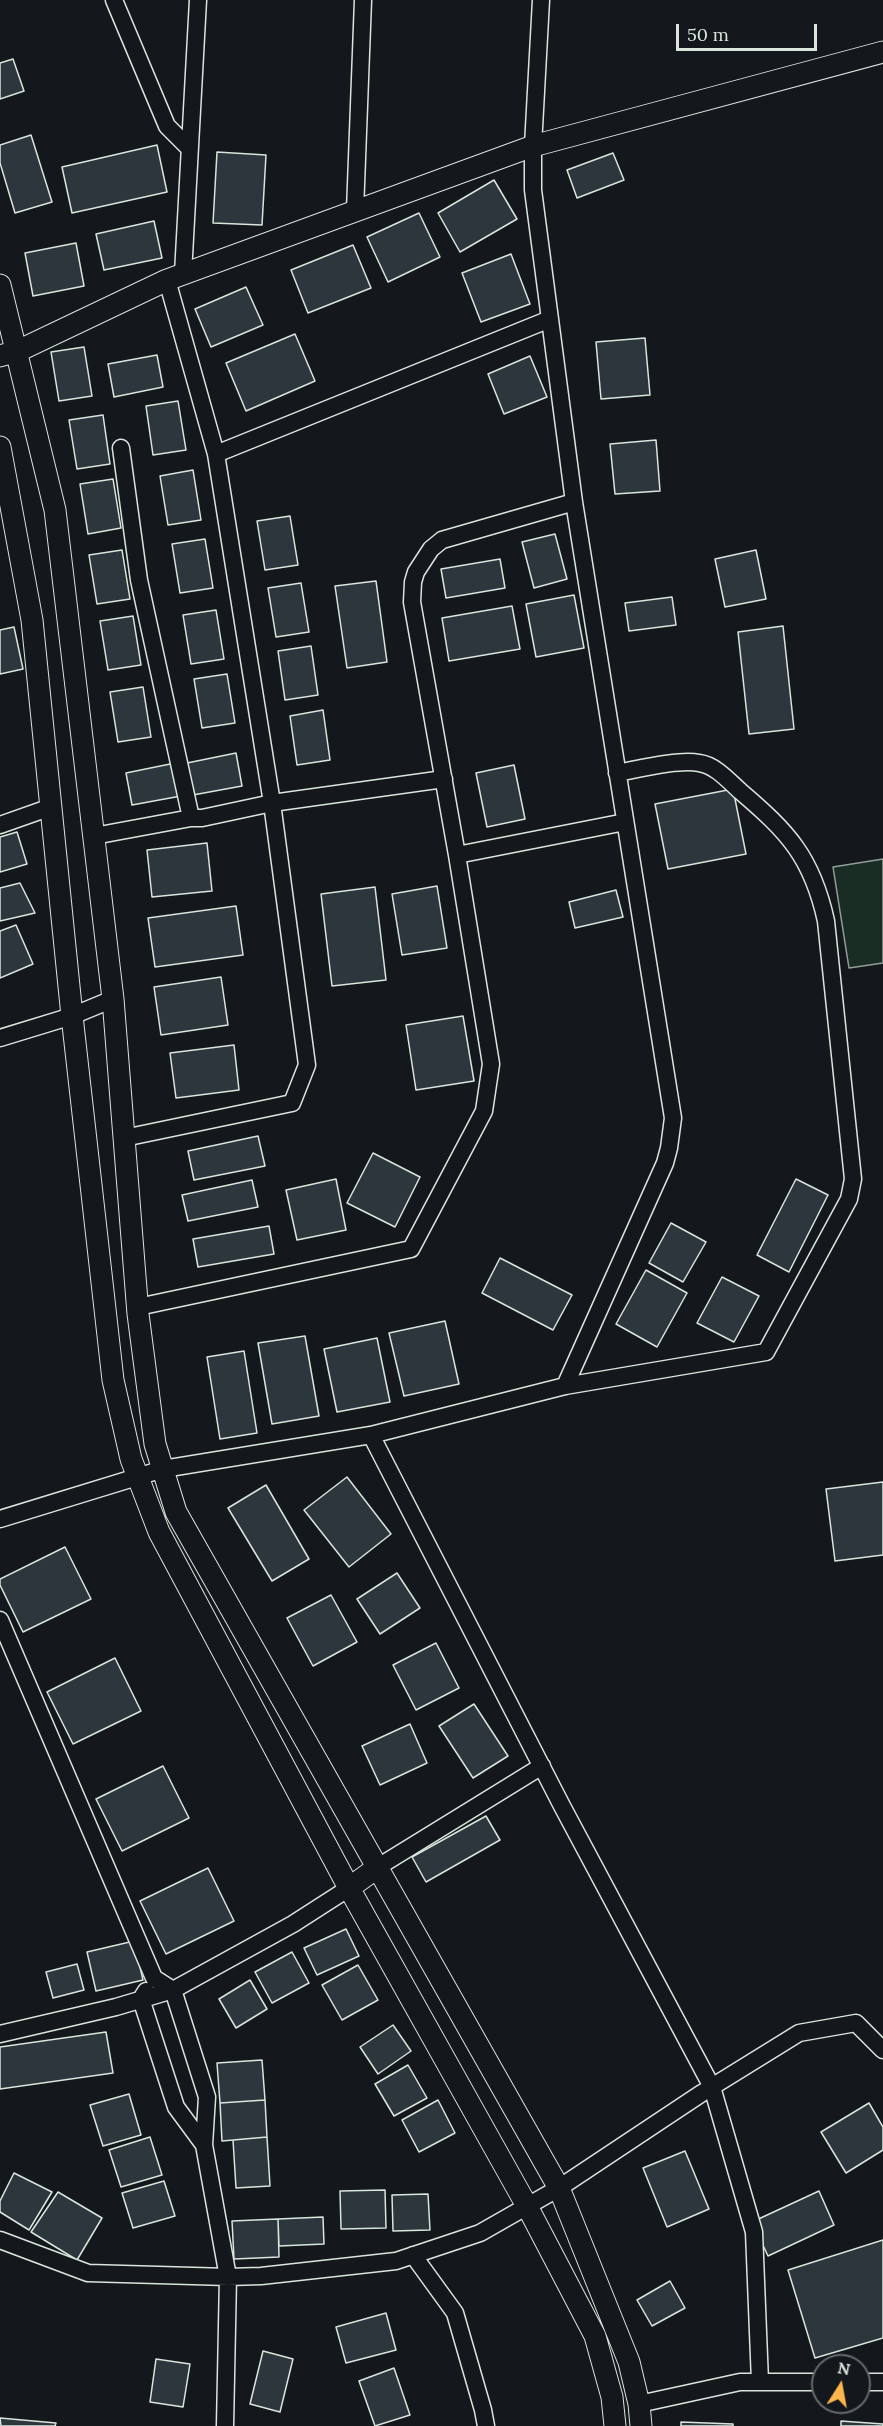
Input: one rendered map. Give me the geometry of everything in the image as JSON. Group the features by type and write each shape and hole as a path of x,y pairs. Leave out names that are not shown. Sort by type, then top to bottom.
{"street":[{"path":"114,0 167,126 189,148"},
{"path":"124,1138 292,1103 307,1065 272,802 216,454 175,277 189,148 198,0"},
{"path":"355,211 363,0"},
{"path":"541,0 532,146 534,189 574,502 672,1103 672,1133 664,1163 565,1386"},
{"path":"9,354 175,277 532,146 883,52"},
{"path":"0,285 9,354 55,510 113,999 138,1307 154,1444 177,1512 559,2188 629,2362 639,2404 641,2426"},
{"path":"216,454 550,319"},
{"path":"0,447 7,525 32,620 72,1016 113,1380 131,1459 159,1532 349,1888 527,2206 595,2336 612,2397 614,2418 639,2404 740,2382 811,2382"},
{"path":"121,448 139,580 190,818"},
{"path":"138,1307 411,1249 484,1111 490,1078 490,1049 412,602 416,572 427,554 442,540 574,502"},
{"path":"0,1519 163,1469 371,1435 565,1386 766,1352 849,1199 853,1179 826,921 816,884 799,850 777,824 720,774 705,764 691,762 617,773"},
{"path":"94,836 190,818 202,819 272,802 444,779"},
{"path":"0,825 51,807"},
{"path":"457,855 625,822"},
{"path":"0,1038 72,1016 113,999"},
{"path":"371,1435 542,1766 712,2087 754,2232 760,2382"},
{"path":"0,1620 154,1978 173,1990 207,2097 204,2145 228,2277 225,2426"},
{"path":"0,2034 173,1990 293,1924 378,1867 542,1766"},
{"path":"154,1978 141,1999 176,2107 204,2145"},
{"path":"0,2240 88,2273 261,2276 396,2261 480,2233 559,2188 712,2087 799,2033 856,2022 883,2050"},
{"path":"413,2255 455,2313 486,2426"}],"green space":[{"path":"883,859 883,963 849,968 833,867"}],"building":[{"path":"13,59 24,91 0,99 0,63"},
{"path":"31,135 52,202 15,213 0,163 0,145"},
{"path":"157,145 167,192 72,213 62,167"},
{"path":"217,152 266,155 262,225 213,223"},
{"path":"613,153 624,180 577,198 567,170"},
{"path":"494,180 517,219 460,252 438,213"},
{"path":"419,213 440,257 388,282 367,237"},
{"path":"154,221 162,258 104,270 96,234"},
{"path":"76,243 84,286 33,296 25,253"},
{"path":"353,245 371,288 308,313 291,270"},
{"path":"511,254 530,304 481,322 462,273"},
{"path":"246,287 263,325 211,347 195,309"},
{"path":"295,334 315,381 246,411 226,363"},
{"path":"645,338 650,395 601,399 596,342"},
{"path":"84,347 92,396 59,401 51,352"},
{"path":"157,355 163,387 114,397 108,364"},
{"path":"530,356 547,397 504,414 488,374"},
{"path":"178,401 186,450 153,455 146,406"},
{"path":"103,415 110,464 77,469 69,420"},
{"path":"656,440 660,491 615,494 610,444"},
{"path":"193,470 201,520 168,525 160,476"},
{"path":"113,479 121,528 88,534 80,484"},
{"path":"290,516 298,565 265,570 257,521"},
{"path":"555,534 567,579 534,588 522,542"},
{"path":"205,539 213,588 180,593 172,544"},
{"path":"122,550 130,599 97,604 89,555"},
{"path":"756,550 766,599 725,607 715,559"},
{"path":"500,559 505,588 446,598 441,569"},
{"path":"376,581 387,662 347,668 335,586"},
{"path":"301,583 309,632 276,637 268,588"},
{"path":"574,595 584,648 536,657 526,604"},
{"path":"672,597 676,625 629,631 625,603"},
{"path":"512,606 520,649 449,661 442,618"},
{"path":"216,610 224,659 191,664 183,615"},
{"path":"133,616 141,665 108,670 100,621"},
{"path":"783,626 794,729 749,734 738,632"},
{"path":"14,627 23,669 0,674 0,630"},
{"path":"311,646 318,695 285,700 278,651"},
{"path":"227,674 235,723 202,728 194,679"},
{"path":"143,687 151,737 118,742 110,692"},
{"path":"323,710 330,760 297,765 290,716"},
{"path":"236,753 242,786 193,795 187,763"},
{"path":"175,763 181,796 132,805 126,773"},
{"path":"514,765 525,819 487,827 476,773"},
{"path":"733,789 746,854 668,869 655,804"},
{"path":"17,832 27,864 0,872 0,837"},
{"path":"207,843 212,891 152,897 147,850"},
{"path":"20,883 35,913 0,921 0,888"},
{"path":"437,886 447,948 402,955 392,894"},
{"path":"375,887 386,980 332,986 321,894"},
{"path":"616,890 623,917 575,928 569,902"},
{"path":"236,906 243,955 155,967 148,918"},
{"path":"16,925 33,964 0,978 0,931"},
{"path":"221,977 228,1025 161,1035 154,987"},
{"path":"463,1016 474,1081 416,1090 406,1025"},
{"path":"234,1045 239,1090 176,1098 170,1053"},
{"path":"258,1136 265,1166 194,1180 188,1151"},
{"path":"373,1153 420,1177 395,1227 347,1203"},
{"path":"336,1179 346,1230 297,1240 286,1190"},
{"path":"796,1179 828,1195 789,1272 757,1255"},
{"path":"252,1180 258,1207 188,1221 182,1195"},
{"path":"671,1223 706,1242 683,1282 649,1263"},
{"path":"269,1226 274,1254 198,1267 193,1239"},
{"path":"500,1258 572,1295 553,1330 482,1293"},
{"path":"646,1270 687,1293 657,1347 616,1324"},
{"path":"722,1277 759,1296 734,1342 697,1323"},
{"path":"445,1321 459,1384 404,1396 389,1333"},
{"path":"305,1336 319,1416 272,1424 258,1343"},
{"path":"377,1338 390,1402 337,1412 324,1349"},
{"path":"244,1351 257,1433 220,1439 207,1357"},
{"path":"347,1477 391,1534 349,1567 304,1510"},
{"path":"883,1482 883,1555 835,1561 826,1489"},
{"path":"266,1485 309,1559 272,1581 228,1508"},
{"path":"65,1547 91,1599 23,1632 0,1585 0,1579"},
{"path":"397,1573 420,1608 380,1634 357,1599"},
{"path":"331,1595 357,1642 313,1666 287,1618"},
{"path":"436,1643 459,1688 416,1710 393,1665"},
{"path":"115,1658 141,1711 73,1744 47,1692"},
{"path":"474,1704 508,1756 473,1778 439,1726"},
{"path":"410,1724 427,1763 380,1785 362,1746"},
{"path":"163,1766 189,1818 122,1851 96,1799"},
{"path":"486,1816 500,1840 426,1882 412,1857"},
{"path":"208,1868 234,1921 166,1954 140,1901"},
{"path":"346,1929 359,1956 317,1975 304,1948"},
{"path":"134,1941 143,1980 96,1991 87,1952"},
{"path":"292,1952 309,1983 272,2003 255,1972"},
{"path":"77,1964 84,1990 53,1998 46,1972"},
{"path":"358,1965 378,2000 342,2020 322,1985"},
{"path":"250,1980 267,2009 236,2028 219,1999"},
{"path":"393,2025 411,2051 378,2074 360,2047"},
{"path":"106,2032 113,2073 0,2089 0,2047"},
{"path":"262,2060 265,2100 220,2103 217,2063"},
{"path":"408,2065 427,2098 394,2116 375,2084"},
{"path":"129,2094 141,2135 103,2146 90,2105"},
{"path":"265,2100 267,2137 222,2141 220,2103"},
{"path":"438,2100 455,2133 419,2152 402,2120"},
{"path":"869,2103 883,2127 883,2150 846,2173 821,2132"},
{"path":"150,2137 162,2175 121,2187 109,2150"},
{"path":"267,2137 270,2186 236,2188 233,2140"},
{"path":"685,2151 709,2209 667,2227 643,2168"},
{"path":"14,2173 52,2192 29,2230 0,2212 0,2201"},
{"path":"164,2181 175,2216 133,2228 122,2193"},
{"path":"385,2190 386,2228 341,2229 340,2191"},
{"path":"819,2191 834,2225 768,2256 752,2222"},
{"path":"58,2192 102,2218 77,2260 31,2232"},
{"path":"428,2194 430,2230 393,2231 392,2195"},
{"path":"323,2217 324,2244 279,2246 278,2219"},
{"path":"278,2219 279,2257 234,2259 232,2221"},
{"path":"883,2240 883,2338 829,2354 814,2354 788,2270"},
{"path":"670,2281 685,2308 652,2326 637,2300"},
{"path":"386,2313 396,2350 346,2363 336,2327"},
{"path":"263,2351 293,2359 280,2412 250,2404"},
{"path":"156,2359 190,2364 183,2407 150,2402"},
{"path":"394,2368 410,2415 375,2426 359,2381"},
{"path":"0,2418 56,2423 55,2426 1,2426"},
{"path":"841,2421 883,2424 883,2426 841,2426"},
{"path":"681,2422 733,2424 733,2426 681,2426"}]}
